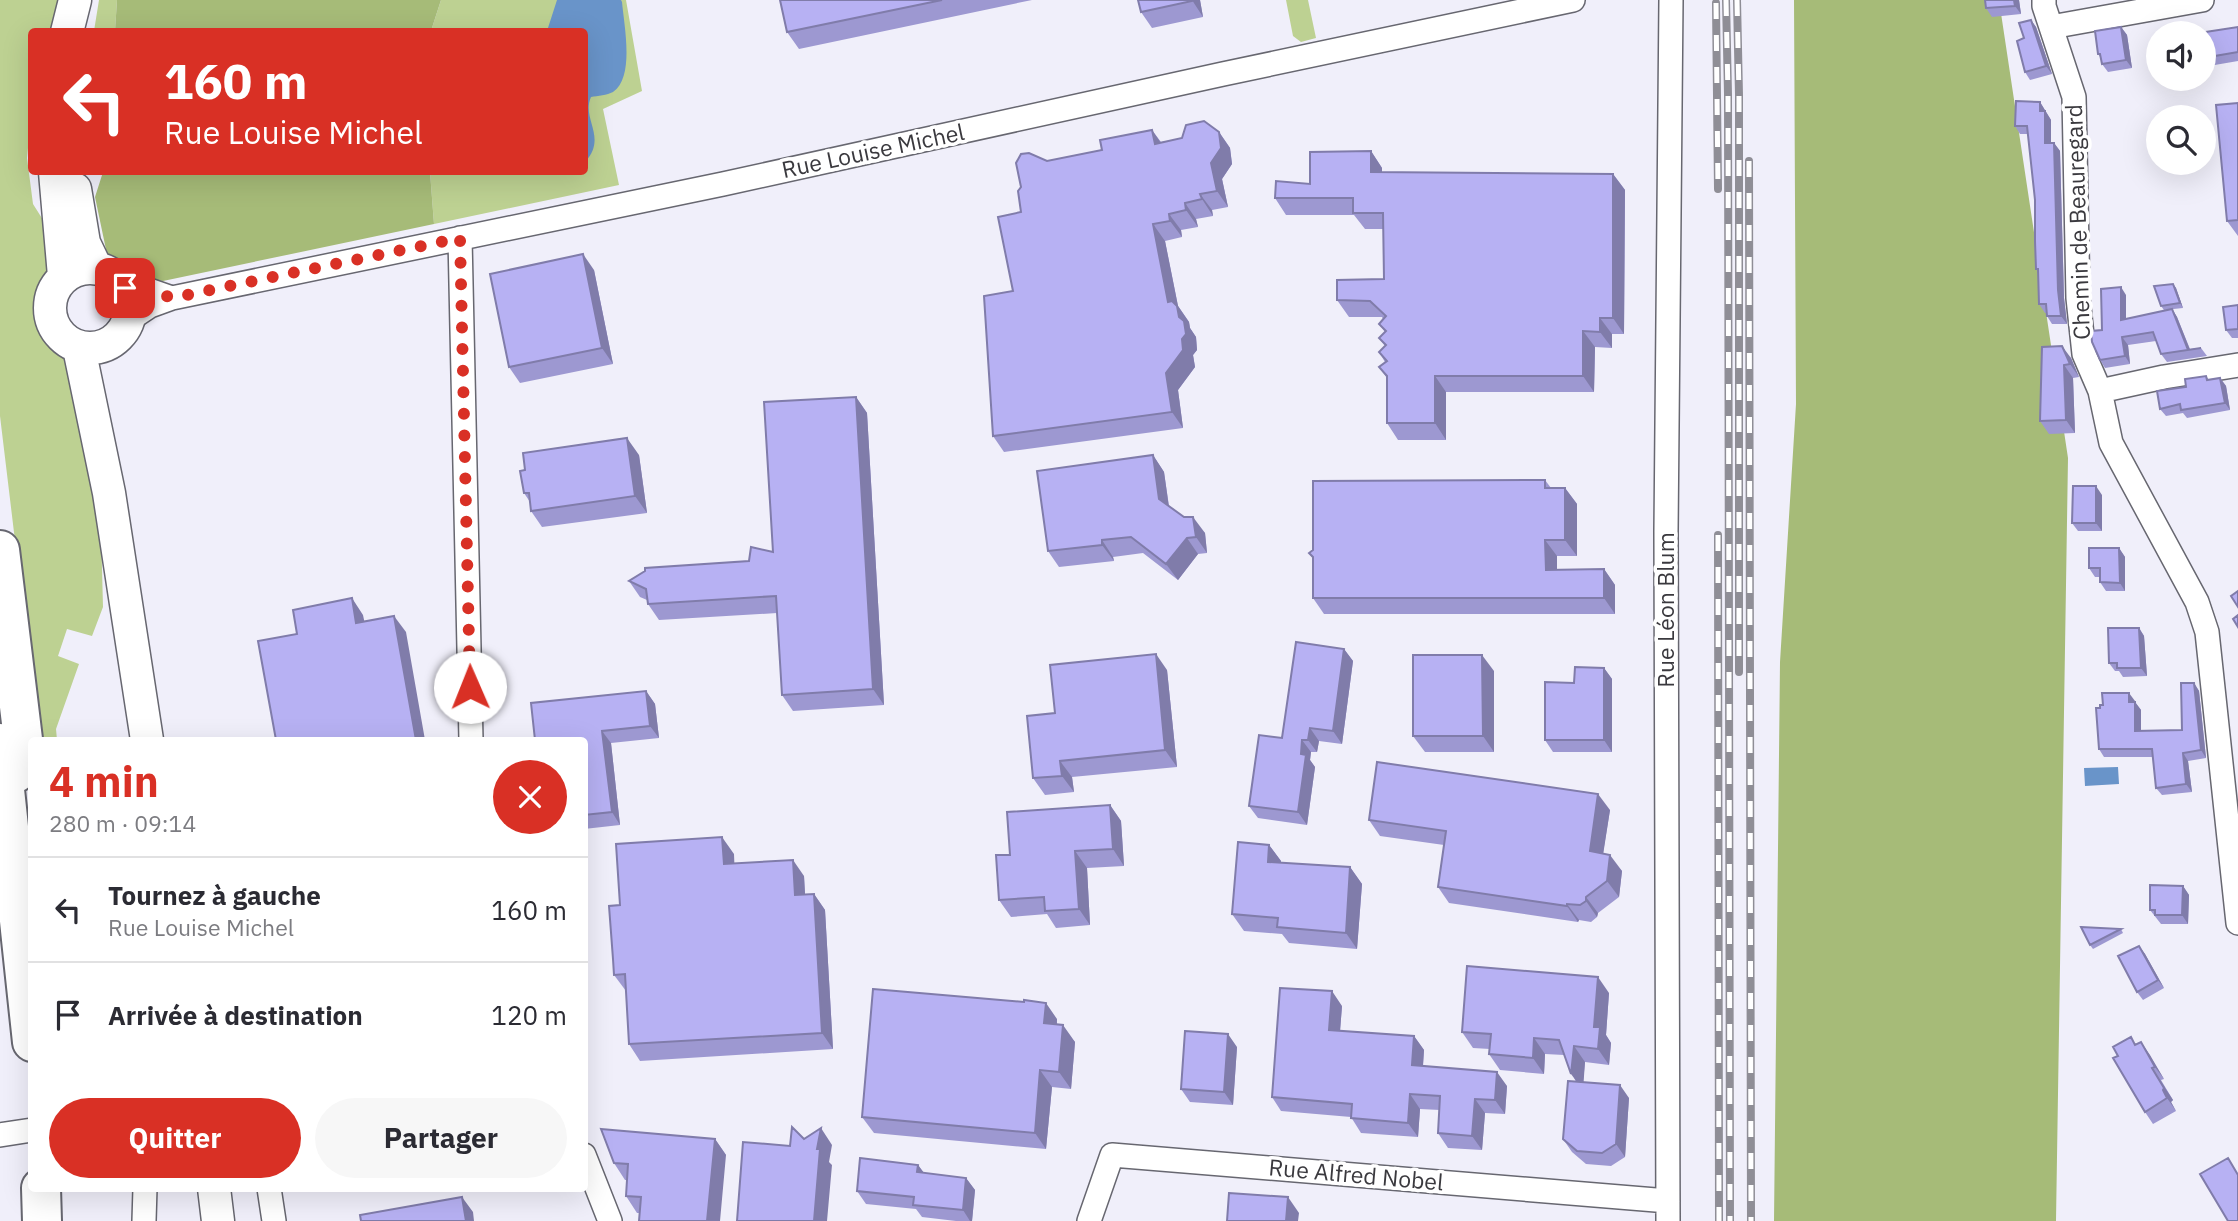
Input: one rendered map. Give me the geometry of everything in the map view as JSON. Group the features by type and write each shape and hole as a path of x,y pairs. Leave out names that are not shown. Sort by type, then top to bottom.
{"highway":[{"path":"0,550 26,764 5,785"},
{"path":"0,743 28,1004"},
{"path":"41,1192 42,1221"}],"main road":[{"path":"68,28 77,0"},
{"path":"76,28 77,0"},
{"path":"55,175 64,276"},
{"path":"73,175 84,243 96,268"},
{"path":"96,268 113,274 125,288 131,305 129,320 121,334 94,346 63,340 52,325 49,307 53,290 64,276 79,269 96,268"},
{"path":"94,346 109,493 147,737"},
{"path":"214,1192 218,1221"}],"street":[{"name":"Rue Louise Michel","path":"129,320 150,306 172,298 710,187 1573,0"},
{"name":"Rue Léon Blum","path":"1668,1211 1666,532 1671,0"},
{"name":"Chemin de Beauregard","path":"2044,0 2074,97 2078,298 2084,354 2100,391 2111,443 2197,602 2207,632 2231,793 2238,923"},
{"path":"2051,27 2202,0"},
{"path":"460,238 471,737"},
{"name":"Rue Louise Michel","path":"125,288 152,291 172,298"},
{"path":"2100,391 2230,367"},
{"path":"0,1135 28,1131"},
{"name":"Rue Alfred Nobel","path":"1089,1221 1112,1155 1668,1211"},
{"path":"588,1165 610,1221"},
{"path":"144,1221 145,1192"},
{"path":"270,1192 274,1221"}],"green space":[{"path":"0,0 61,0 56,28 28,28 28,175 33,204 50,231 50,271 38,300 41,325 56,345 71,357 101,530 103,607 92,636 67,629 58,656 79,664 56,729 57,737 39,737 0,416"},
{"path":"99,0 117,0 115,28 94,28"},
{"path":"117,0 441,0 432,28 115,28"},
{"path":"441,0 626,0 642,91 603,109 619,185 434,224 430,175 588,175 588,28 432,28"},
{"path":"1286,0 1308,0 1316,38 1301,42 1293,36"},
{"path":"1794,0 1999,0 2068,458 2056,1221 1774,1221 1780,662 1796,404"},
{"path":"102,175 430,175 434,224 163,281 133,279 108,259 95,197"}],"water":[{"path":"557,0 622,2 626,37 624,75 613,92 591,97 589,113 594,144 588,158 588,28 548,28"},
{"path":"2118,767 2119,784 2085,786 2084,768"}],"building":[{"path":"780,0 942,0 787,32"},
{"path":"1138,0 1192,0 1192,1 1141,12"},
{"path":"1985,0 2014,0 2015,6 1986,8"},
{"path":"2031,20 2046,66 2025,72 2017,41 2024,38 2019,23"},
{"path":"2121,27 2126,60 2102,64 2095,31"},
{"path":"2238,27 2238,52 2216,56 2216,30"},
{"path":"2016,101 2040,102 2040,111 2045,111 2045,143 2054,143 2061,316 2047,316 2046,304 2039,304 2035,200 2027,126 2015,126"},
{"path":"2238,103 2238,220 2227,221 2216,105"},
{"path":"1204,121 1219,132 1221,148 1211,163 1217,191 1200,194 1202,199 1185,203 1186,210 1169,214 1170,221 1153,224 1168,302 1172,301 1177,306 1186,334 1182,339 1183,350 1166,373 1172,412 993,436 984,296 1013,291 998,217 1021,212 1018,191 1021,187 1016,163 1021,154 1029,153 1047,161 1102,150 1100,140 1152,130 1155,144 1182,138 1186,125"},
{"path":"1371,151 1371,172 1613,174 1613,318 1600,318 1600,332 1583,331 1583,376 1435,376 1435,423 1387,423 1387,376 1379,367 1387,361 1379,352 1386,345 1379,338 1386,331 1379,324 1386,316 1370,301 1337,300 1337,280 1384,279 1383,213 1353,213 1353,198 1275,198 1276,181 1310,184 1310,152"},
{"path":"583,254 602,348 509,367 490,274"},
{"path":"2173,284 2180,303 2161,306 2154,286"},
{"path":"2121,287 2121,320 2172,309 2188,350 2161,354 2153,332 2122,337 2125,356 2100,360 2092,342 2091,331 2102,330 2101,289"},
{"path":"2238,305 2238,329 2226,330 2223,307"},
{"path":"2062,346 2070,364 2064,365 2066,420 2040,421 2042,347"},
{"path":"2206,376 2207,380 2220,378 2225,403 2181,410 2180,404 2160,409 2157,391 2186,387 2185,379"},
{"path":"856,397 873,689 782,695 776,596 648,604 646,589 629,581 645,571 645,568 749,561 751,547 773,552 764,402"},
{"path":"627,438 635,496 531,511 529,493 524,493 520,471 525,470 523,453"},
{"path":"1153,455 1159,499 1184,517 1193,517 1196,537 1187,538 1166,564 1131,537 1102,540 1102,545 1048,551 1037,471"},
{"path":"1545,480 1545,488 1565,488 1565,540 1545,540 1546,570 1604,569 1604,598 1313,598 1313,557 1309,553 1313,550 1313,481"},
{"path":"2073,486 2096,486 2096,523 2072,523"},
{"path":"2089,548 2119,548 2120,583 2100,582 2100,568 2089,568"},
{"path":"2238,591 2238,607 2231,596"},
{"path":"352,598 356,623 394,616 415,737 275,737 258,641 297,634 293,610"},
{"path":"2108,628 2139,628 2141,668 2117,668 2117,663 2109,663"},
{"path":"1296,642 1344,649 1333,731 1310,728 1308,740 1302,740 1301,754 1306,755 1298,812 1249,806 1259,735 1282,738"},
{"path":"1156,654 1165,750 1060,761 1062,776 1033,778 1027,716 1055,713 1050,665"},
{"path":"1413,655 1482,655 1483,736 1413,736"},
{"path":"1575,667 1604,668 1604,740 1545,740 1545,682 1574,683"},
{"path":"2181,683 2194,683 2201,750 2183,753 2186,784 2156,788 2152,749 2099,749 2096,708 2103,705 2102,693 2129,693 2129,702 2135,702 2135,731 2182,730"},
{"path":"646,691 650,726 602,731 612,812 588,815 588,737 535,737 531,703"},
{"path":"1377,762 1598,794 1590,851 1610,855 1607,881 1580,905 1567,906 1438,887 1446,831 1369,820"},
{"path":"1110,805 1113,849 1075,851 1079,909 1045,911 1044,897 999,900 996,855 1010,855 1007,812"},
{"path":"722,837 724,864 793,860 795,895 814,894 822,1033 629,1044 625,974 614,975 609,906 620,905 616,844"},
{"path":"1238,842 1269,845 1268,862 1350,867 1346,933 1277,927 1278,918 1232,914"},
{"path":"2150,885 2183,886 2182,915 2155,915 2155,910 2150,910"},
{"path":"2081,927 2121,929 2090,945"},
{"path":"2139,946 2158,980 2137,992 2118,956"},
{"path":"1467,966 1598,977 1594,1027 1600,1027 1598,1049 1574,1046 1571,1074 1559,1040 1534,1038 1533,1058 1489,1054 1491,1034 1462,1032"},
{"path":"1280,988 1332,991 1329,1030 1414,1036 1412,1065 1497,1072 1495,1100 1475,1099 1472,1136 1438,1133 1440,1096 1410,1094 1408,1123 1351,1118 1352,1104 1272,1097"},
{"path":"873,989 1046,1003 1044,1023 1063,1025 1059,1072 1040,1070 1035,1133 862,1117"},
{"path":"1185,1031 1228,1034 1224,1092 1181,1089"},
{"path":"2131,1037 2135,1045 2141,1042 2155,1067 2152,1068 2167,1098 2145,1112 2113,1058 2118,1056 2113,1047"},
{"path":"1568,1081 1620,1085 1616,1144 1602,1153 1577,1151 1563,1139"},
{"path":"792,1127 804,1139 821,1128 817,1149 820,1149 814,1221 737,1221 743,1142 790,1146"},
{"path":"601,1129 715,1139 707,1221 639,1221 641,1197 626,1196 628,1164 614,1163"},
{"path":"860,1158 918,1165 917,1172 966,1178 963,1210 913,1205 914,1197 857,1191"},
{"path":"2228,1158 2238,1175 2238,1221 2228,1221 2200,1174"},
{"path":"1229,1193 1288,1197 1286,1221 1227,1221"},
{"path":"462,1197 466,1221 361,1221 360,1215"}],"railway":[{"path":"1726,0 1730,1221"},
{"path":"1737,0 1739,672"},
{"path":"1716,3 1718,189"},
{"path":"1749,161 1751,1221"},
{"path":"1718,535 1719,1221"}],"route":[{"path":"125,288 152,291 172,298 460,238 470,687"}]}
